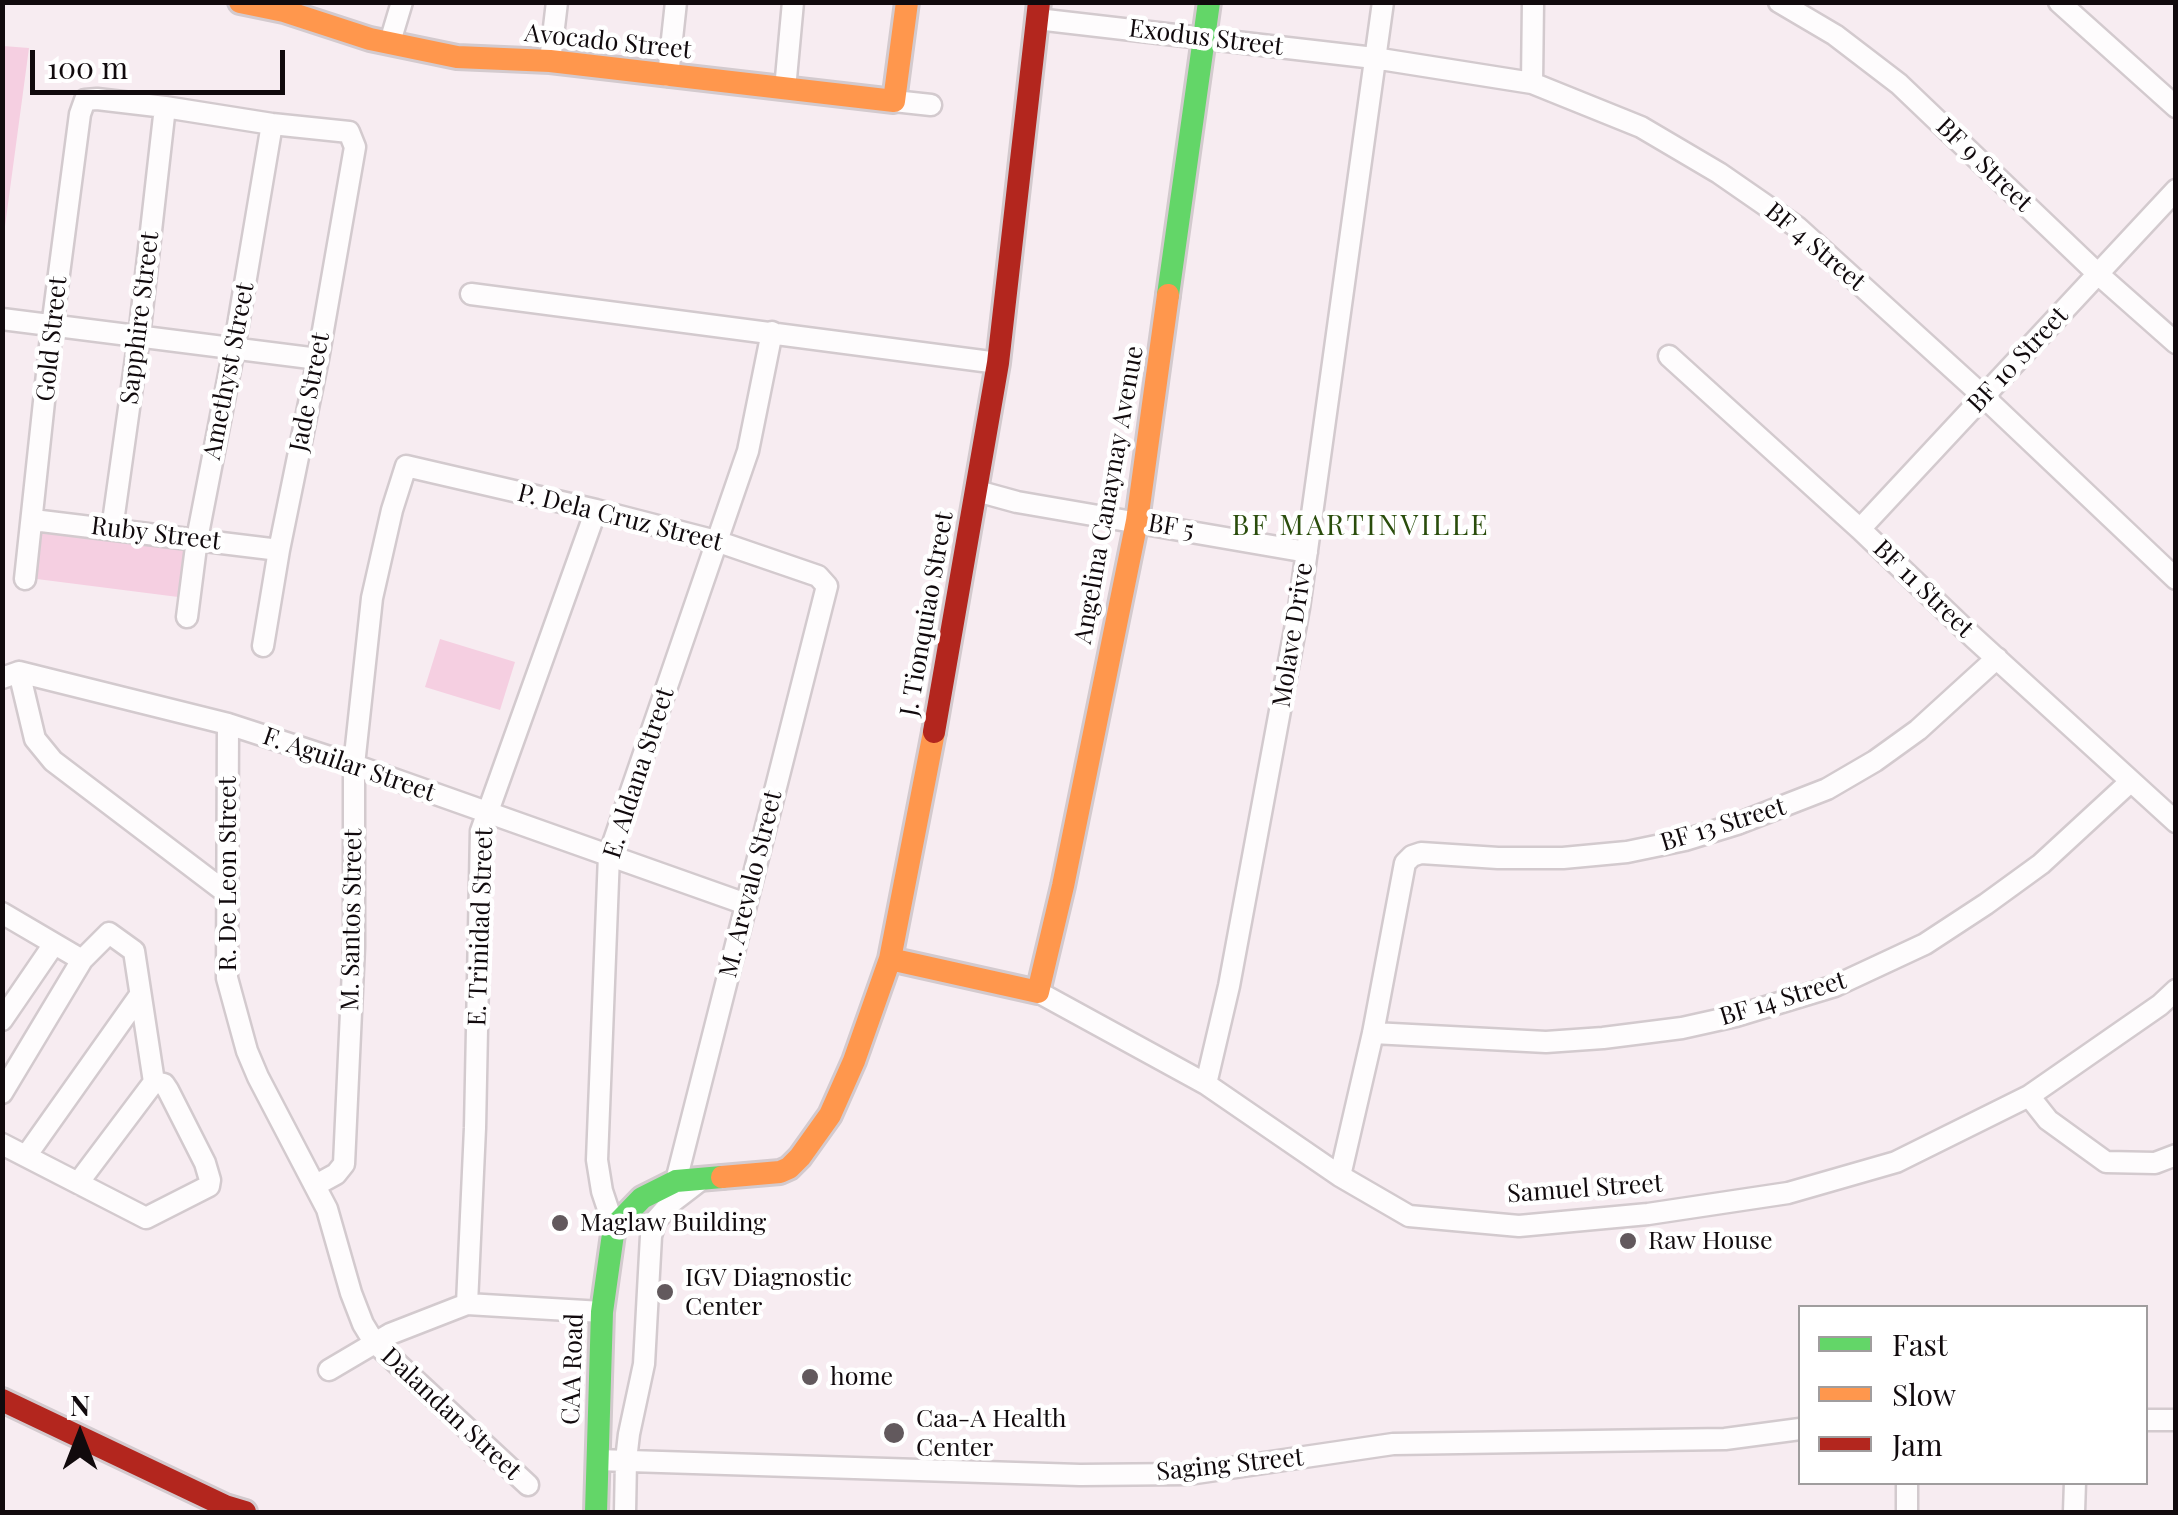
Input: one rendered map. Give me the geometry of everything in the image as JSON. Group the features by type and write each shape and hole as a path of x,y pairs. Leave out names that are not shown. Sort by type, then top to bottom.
{"main road":[{"name":"Avocado Street","path":"240,2 285,7 370,39 457,57 550,61 894,101"},
{"path":"894,101 907,2"},
{"name":"Angelina Canaynay Avenue","path":"1038,992 1137,521 1210,2"},
{"name":"J. Tionquiao Street","path":"702,1179 780,1172 789,1168 814,1140 854,1061 890,959 998,363 1038,11"},
{"name":"Samuel Street","path":"890,959 1038,992"},
{"path":"614,1228 631,1207 652,1192 676,1181 702,1179"},
{"name":"CAA Road","path":"596,1512 602,1312 614,1228"},
{"path":"2,1400 244,1512"}],"street":[{"path":"390,42 402,2"},
{"path":"550,61 557,2"},
{"path":"668,76 676,2"},
{"path":"785,89 793,2"},
{"name":"Molave Drive","path":"1206,1084 1229,986 1284,696 1383,2"},
{"path":"1532,83 1533,2"},
{"name":"BF 9 Street","path":"1780,2 1835,34 1899,84 2176,343"},
{"path":"2060,2 2176,107"},
{"name":"Exodus Street","path":"1038,11 1206,38 1374,58"},
{"name":"BF 4 Street","path":"1374,58 1532,83 1641,127 1719,172 1797,227 2176,578"},
{"name":"Gold Street","path":"26,579 52,325 80,114 86,100 97,99 164,107"},
{"name":"Avocado Street","path":"894,101 931,105"},
{"path":"164,107 272,124"},
{"name":"Sapphire Street","path":"112,529 140,337 164,107"},
{"name":"Jade Street","path":"263,646 355,147 349,132 272,124"},
{"name":"Amethyst Street","path":"187,617 196,539 234,349 272,124"},
{"name":"BF 10 Street","path":"1860,529 2176,190"},
{"path":"470,294 998,363"},
{"path":"2,319 318,360"},
{"name":"E. Aldana Street","path":"614,1228 597,1160 608,855 748,451 772,332"},
{"name":"BF 11 Street","path":"1669,356 2176,822"},
{"name":"P. Dela Cruz Street","path":"406,466 716,541 818,576 827,586"},
{"name":"M. Santos Street","path":"316,1185 336,1174 344,1164 354,947 354,764 372,598 406,466"},
{"name":"BF 5","path":"977,491 1017,502 1307,552"},
{"name":"E. Trinidad Street","path":"467,1304 482,830 596,510"},
{"name":"Ruby Street","path":"33,520 279,550"},
{"name":"M. Arevalo Street","path":"676,1181 827,586"},
{"name":"BF 13 Street","path":"1373,1033 1405,864 1412,856 1421,853 1563,858 1627,852 1737,824 1827,789 1875,760 1918,730 1997,658"},
{"path":"11,675 35,739 53,761 228,894"},
{"name":"F. Aguilar Street","path":"11,675 228,724 354,764 746,904"},
{"name":"R. De Leon Street","path":"228,724 227,978 258,1076 327,1209 350,1293 374,1342"},
{"name":"BF 14 Street","path":"1373,1033 1546,1042 1603,1038 1682,1028 1736,1016 1835,986 1924,944 1986,904 2041,864 2130,782"},
{"path":"2,912 82,960"},
{"path":"2,1093 82,960 109,933 134,951 154,1082 78,1183"},
{"path":"5,1013 54,944"},
{"name":"Samuel Street","path":"1038,992 1206,1084 1340,1176 1408,1216 1519,1226 1648,1214 1788,1194 1896,1162 2029,1096 2176,990"},
{"path":"26,1156 140,995"},
{"path":"1340,1176 1373,1033"},
{"path":"2,1144 146,1218 209,1186 210,1180 168,1090 164,1084 154,1082"},
{"path":"2029,1096 2048,1120 2106,1162 2155,1163 2176,1155"},
{"path":"625,1512 628,1434 644,1364 651,1236 656,1220 672,1202 702,1179"},
{"path":"329,1370 390,1334 467,1304 602,1312"},
{"name":"Dalandan Street","path":"374,1342 528,1485"},
{"path":"2148,1420 2176,1420"},
{"name":"Saging Street","path":"597,1460 1189,1474 1393,1444 1725,1439 1798,1429"},
{"path":"1906,1512 1908,1485"},
{"path":"2074,1485 2074,1512"}],"shaded area":[{"path":"2,46 29,48 3,241"},
{"path":"36,524 193,542 186,598 29,578"},
{"path":"440,639 515,662 500,710 425,687"}],"traffic: fast":[{"path":"1168,295 1209,2"},
{"path":"596,1512 602,1312 614,1227 642,1198 676,1181 722,1177"}],"traffic: slow":[{"path":"240,2 284,11 370,39 457,57 550,61 894,101 907,2"},
{"path":"890,959 1038,992 1137,521 1168,295"},
{"path":"722,1177 789,1168 830,1115 854,1061 890,959 934,732"}],"traffic: jam":[{"path":"934,732 998,363 1039,2"},
{"path":"2,1400 245,1512"}],"place":[{"name":"Maglaw Building","path":"560,1223"},
{"name":"Raw House","path":"1628,1241"},
{"name":"IGV Diagnostic Center","path":"665,1292"},
{"name":"home","path":"810,1377"},
{"name":"Caa-A Health Center","path":"894,1433"}],"district":[{"name":"BF MARTINVILLE","path":"1361,526"}]}
